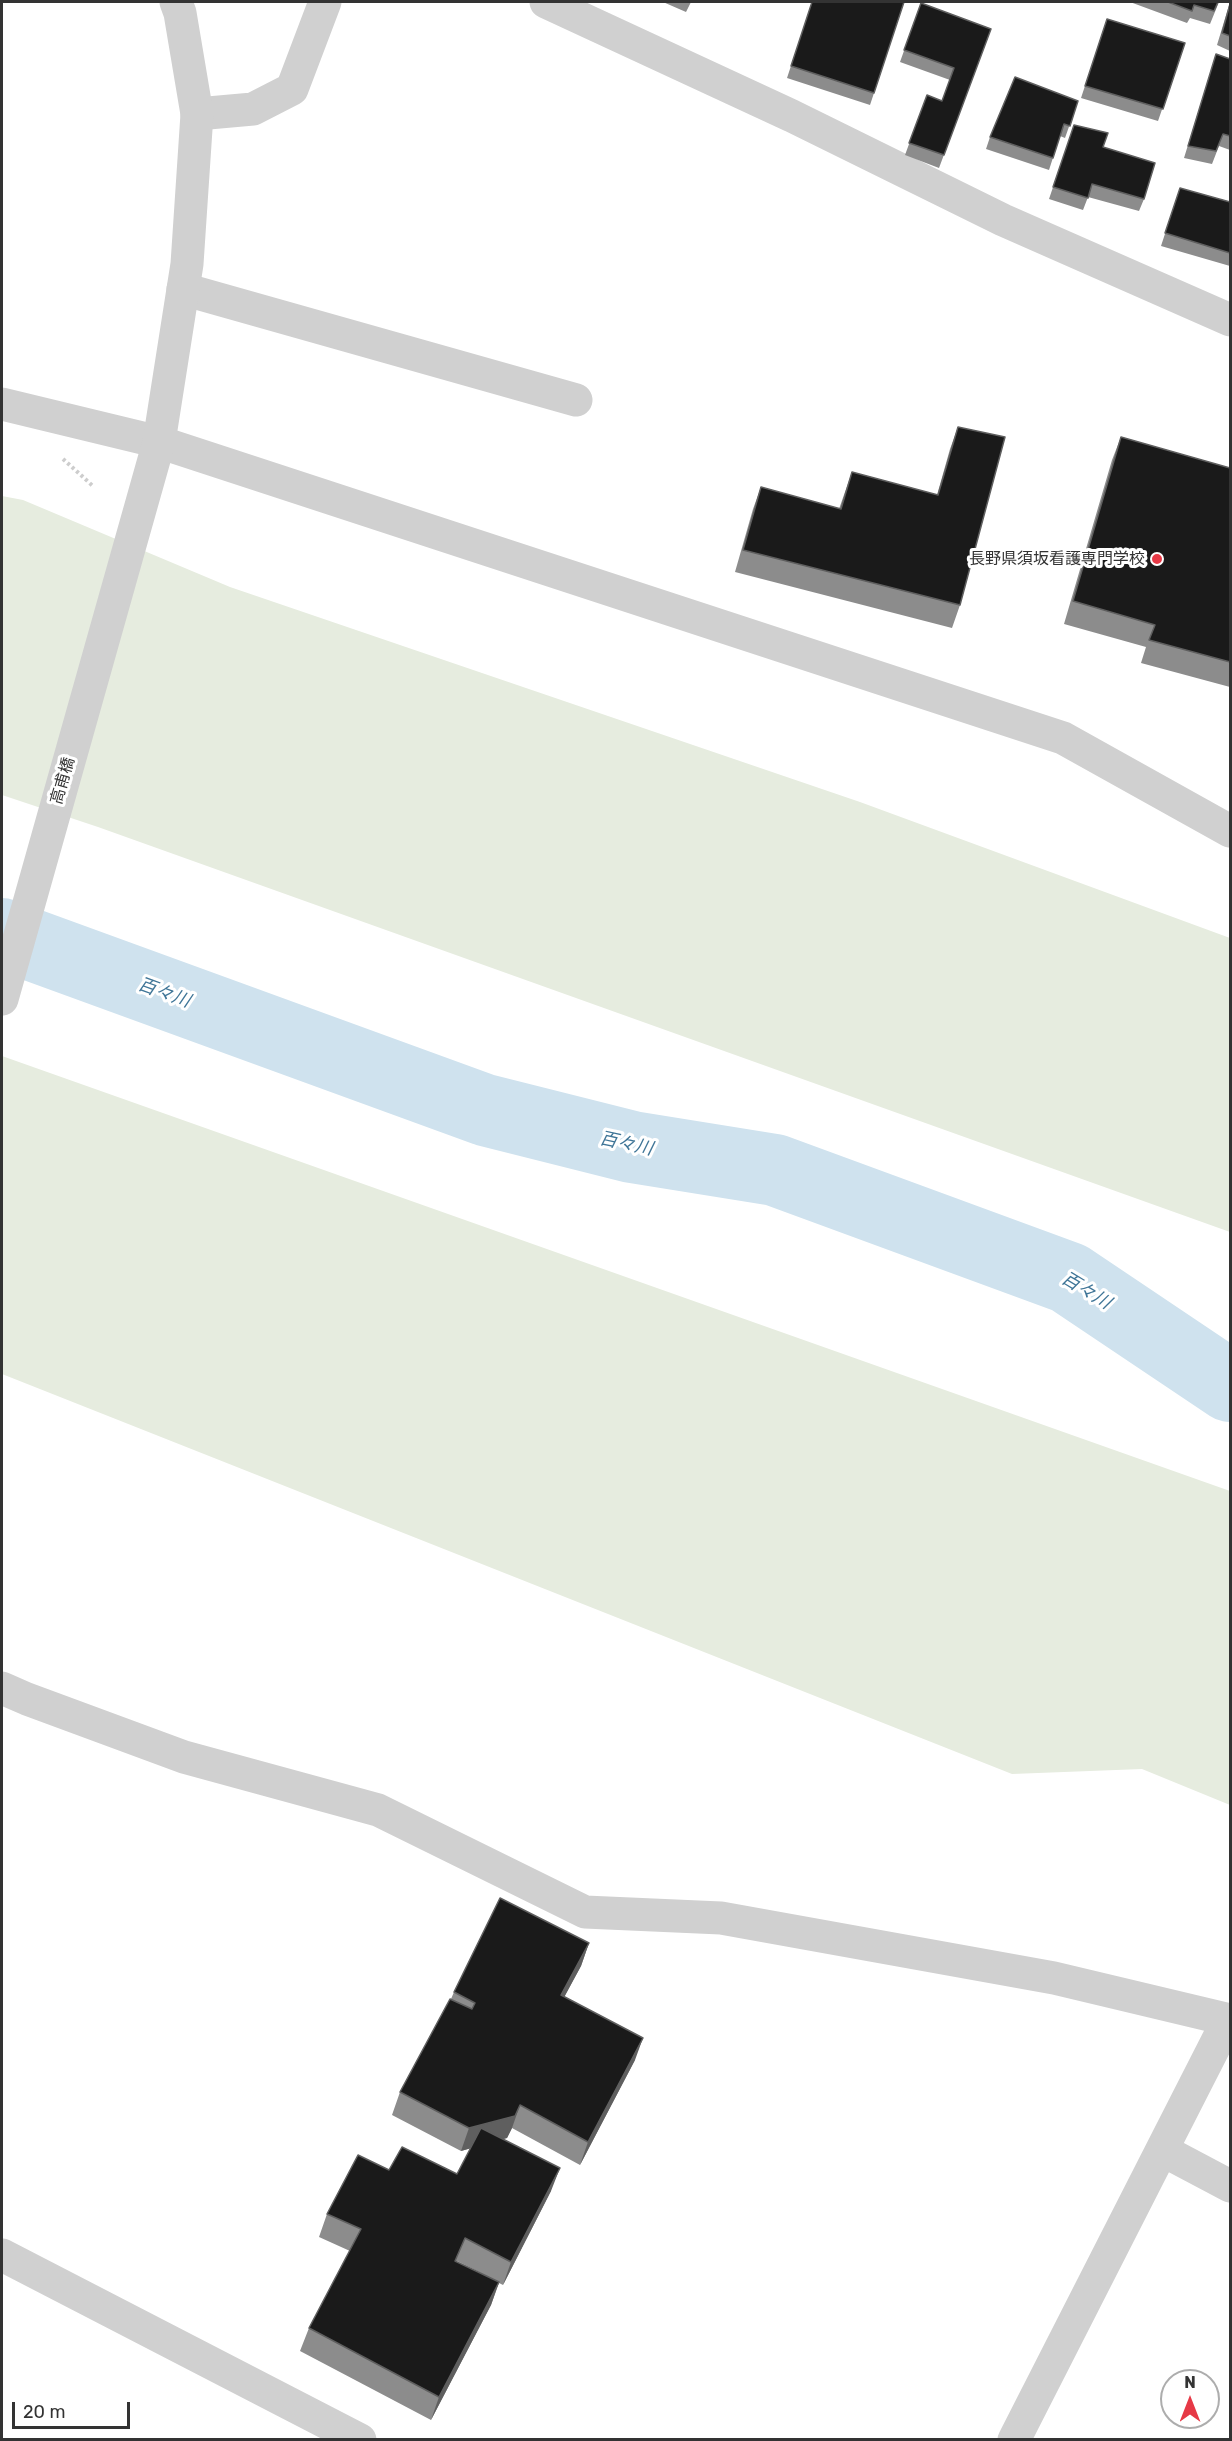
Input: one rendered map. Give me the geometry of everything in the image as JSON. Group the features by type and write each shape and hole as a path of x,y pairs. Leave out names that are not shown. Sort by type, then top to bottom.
{"street":[{"name":"高甫橋","path":"2,999 159,442 188,264 196,114 180,13 176,2"},
{"path":"196,114 253,109 292,89 325,2"},
{"path":"546,2 792,116 1003,220 1230,321"},
{"path":"183,289 576,400"},
{"path":"2,404 159,442 1063,738 1230,831"},
{"path":"2,1688 184,1757 378,1810 585,1912 721,1918 1054,1978 1229,2020 1014,2439"},
{"path":"1162,2150 1230,2186"},
{"path":"2,2255 360,2439"}],"shaded area":[{"path":"2,496 23,500 230,587 860,802 1230,938 1230,1232 98,827 2,795"},
{"path":"2,1056 1230,1491 1230,1805 1142,1769 1012,1774 2,1374"}],"building":[{"path":"812,2 904,2 874,93 791,66"},
{"path":"1168,2 1218,2 1214,11 1194,5 1192,11"},
{"path":"921,3 991,29 944,155 909,143 927,95 942,101 954,68 904,50"},
{"path":"1230,4 1230,36 1222,33"},
{"path":"1107,19 1185,43 1163,109 1085,86"},
{"path":"1216,54 1230,59 1230,136 1223,134 1216,151 1188,146"},
{"path":"1015,77 1078,101 1070,126 1064,124 1053,158 990,137"},
{"path":"1074,125 1108,133 1103,147 1155,163 1144,199 1092,184 1088,198 1053,187"},
{"path":"1180,188 1230,202 1230,253 1165,233"},
{"path":"958,427 1005,437 960,605 743,550 761,487 841,509 852,472 938,495"},
{"name":"長野県須坂看護専門学校","path":"1121,437 1230,468 1230,662 1149,640 1155,625 1073,601"},
{"path":"500,1898 589,1943 561,1995 643,2038 588,2142 520,2105 515,2116 469,2128 400,2092 450,1999 472,2009 475,2003 454,1992"},
{"path":"481,2128 560,2168 511,2262 465,2238 455,2261 499,2282 439,2397 309,2328 361,2229 327,2214 358,2155 389,2170 402,2147 457,2174"}],"waterway":[{"name":"百々川","path":"2,934 485,1110 632,1147 775,1170 1069,1278 1230,1386"}],"place":[{"name":"長野県須坂看護専門学校","path":"1157,559"}]}
